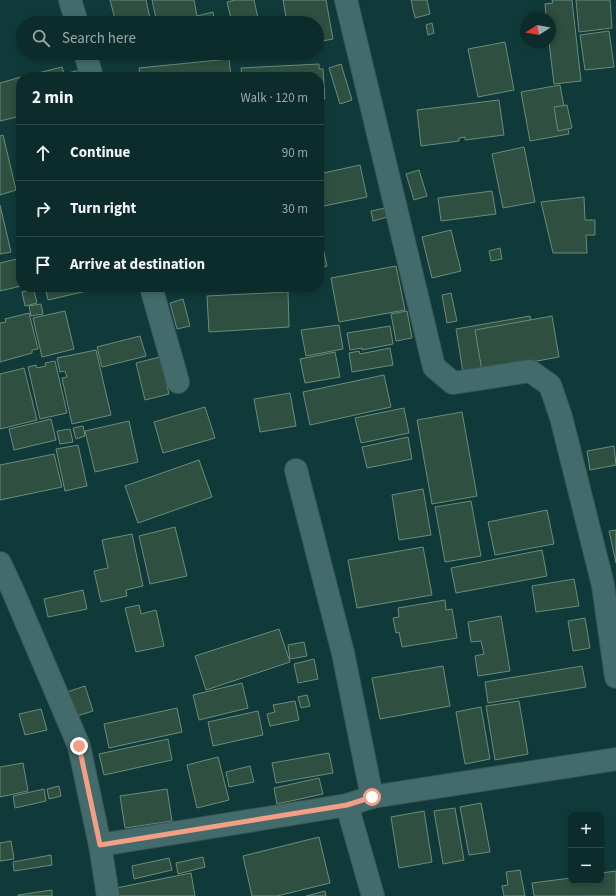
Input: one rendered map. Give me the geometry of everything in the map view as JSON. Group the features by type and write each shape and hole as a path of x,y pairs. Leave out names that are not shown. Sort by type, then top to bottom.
{"street":[{"path":"70,0 75,16"},
{"path":"346,0 434,367 454,383 530,371 550,385 561,417 603,585 616,677"},
{"path":"87,60 91,72"},
{"path":"152,292 178,382"},
{"path":"296,470 344,653 372,797"},
{"path":"0,563 79,746 100,845 108,896"},
{"path":"100,845 347,805 372,797 616,759"},
{"path":"347,805 374,896"}],"building":[{"path":"110,0 146,0 149,16 114,16"},
{"path":"152,0 194,0 197,16 155,16"},
{"path":"235,0 254,0 257,16 230,16 227,2"},
{"path":"283,0 326,0 333,39 324,41 324,16 286,16"},
{"path":"411,0 427,0 430,14 415,18"},
{"path":"552,0 572,0 581,81 554,84 550,48 556,48 556,12 546,12 545,4 553,3"},
{"path":"576,0 610,0 612,28 579,32"},
{"path":"213,12 214,16 197,16"},
{"path":"432,23 434,33 428,35 426,25"},
{"path":"609,31 614,67 585,70 580,35"},
{"path":"505,42 514,90 478,97 468,49"},
{"path":"229,60 230,72 139,72 139,68"},
{"path":"319,64 319,69 323,69 323,72 241,72 241,68"},
{"path":"341,64 352,100 340,104 329,68"},
{"path":"62,67 64,72 42,72"},
{"path":"16,78 16,117 0,121 0,83"},
{"path":"560,85 569,134 530,141 521,92"},
{"path":"499,100 504,135 465,140 465,137 459,138 459,141 421,146 417,110"},
{"path":"567,105 572,128 558,131 554,107"},
{"path":"3,135 16,190 0,195 0,136"},
{"path":"524,147 535,202 503,208 492,154"},
{"path":"360,165 367,197 324,206 324,173"},
{"path":"419,170 427,196 414,200 406,174"},
{"path":"492,191 496,214 441,221 438,198"},
{"path":"584,197 585,220 595,220 595,235 586,235 587,253 553,253 541,202"},
{"path":"0,205 11,252 0,254"},
{"path":"385,208 387,217 373,221 371,211"},
{"path":"451,230 461,271 432,278 422,237"},
{"path":"500,248 502,259 491,261 489,251"},
{"path":"324,252 327,266 324,267"},
{"path":"16,259 16,287 0,291 0,263"},
{"path":"396,266 405,310 339,322 331,278"},
{"path":"22,292 34,292 37,303 25,306"},
{"path":"46,292 82,292 48,300"},
{"path":"288,292 289,327 209,332 207,296"},
{"path":"451,293 457,321 447,323 442,295"},
{"path":"183,299 190,326 177,329 170,303"},
{"path":"41,304 43,314 31,316 29,306"},
{"path":"65,311 74,349 42,357 33,318"},
{"path":"407,311 412,338 396,341 391,314"},
{"path":"29,313 38,349 32,350 32,353 0,362 0,323 6,322 5,319"},
{"path":"530,316 537,359 463,372 456,329"},
{"path":"552,316 559,357 482,371 475,330"},
{"path":"339,325 343,349 306,356 301,330"},
{"path":"390,326 393,344 362,350 362,348 350,350 347,333"},
{"path":"140,336 146,356 102,367 97,347"},
{"path":"390,348 393,365 352,372 349,353 359,351 360,354"},
{"path":"96,350 111,415 72,424 62,378 67,377 65,371 60,372 57,358"},
{"path":"335,352 340,377 305,383 300,359"},
{"path":"160,357 169,394 145,400 136,363"},
{"path":"55,361 67,413 40,419 28,367 36,365 37,368 46,366 45,363"},
{"path":"24,368 37,420 0,429 0,374"},
{"path":"384,375 391,407 310,425 303,392"},
{"path":"290,393 296,426 260,432 254,399"},
{"path":"205,407 215,438 163,453 154,422"},
{"path":"404,408 409,433 361,443 355,418"},
{"path":"462,412 477,496 432,504 417,420"},
{"path":"51,419 56,440 14,450 9,429"},
{"path":"129,421 138,462 95,472 85,431"},
{"path":"83,426 85,436 76,439 73,428"},
{"path":"70,429 73,442 60,444 57,431"},
{"path":"408,437 412,459 367,468 362,447"},
{"path":"78,445 87,486 65,491 56,449"},
{"path":"614,446 616,465 590,470 587,451"},
{"path":"54,454 62,487 0,500 0,465"},
{"path":"199,460 212,497 138,523 125,486"},
{"path":"423,489 431,535 399,540 392,495"},
{"path":"471,501 481,556 445,562 435,507"},
{"path":"547,510 554,544 495,555 488,522"},
{"path":"175,527 187,576 150,584 139,536"},
{"path":"616,530 616,563 609,531"},
{"path":"132,534 143,586 126,590 127,596 101,602 94,571 108,568 102,540"},
{"path":"423,547 432,595 357,608 348,560"},
{"path":"542,550 547,576 456,593 451,568"},
{"path":"574,579 579,606 536,612 532,586"},
{"path":"83,590 87,609 48,617 44,599"},
{"path":"445,600 446,610 452,609 457,638 402,647 399,632 396,633 393,618 399,617 398,608"},
{"path":"139,605 141,614 156,610 164,646 136,652 125,608"},
{"path":"501,616 510,671 478,676 475,656 484,654 481,641 471,642 468,622"},
{"path":"585,618 590,648 573,651 568,621"},
{"path":"279,629 290,662 206,690 195,656"},
{"path":"304,642 307,656 290,659 288,645"},
{"path":"314,659 318,679 298,683 294,664"},
{"path":"443,666 450,706 380,719 372,678"},
{"path":"582,666 586,687 488,703 485,682"},
{"path":"242,683 248,708 199,720 193,695"},
{"path":"85,686 93,711 74,717 67,692"},
{"path":"307,695 310,706 301,708 298,697"},
{"path":"295,701 299,720 270,726 267,714 275,712 273,705"},
{"path":"519,701 528,754 495,760 486,706"},
{"path":"481,707 490,759 465,764 456,712"},
{"path":"177,708 182,732 109,748 104,724"},
{"path":"41,709 47,730 25,735 19,714"},
{"path":"258,711 263,735 213,746 208,722"},
{"path":"168,739 172,760 104,775 99,754"},
{"path":"329,753 333,773 276,783 272,763"},
{"path":"218,757 229,800 197,808 187,765"},
{"path":"23,763 28,791 0,797 0,767"},
{"path":"250,766 254,782 229,787 226,772"},
{"path":"319,778 323,794 277,804 274,788"},
{"path":"59,786 61,796 49,799 47,789"},
{"path":"44,789 46,801 15,808 13,796"},
{"path":"167,789 172,821 125,828 120,796"},
{"path":"481,803 490,852 469,855 460,807"},
{"path":"455,808 464,860 443,864 434,811"},
{"path":"424,811 432,862 399,868 391,817"},
{"path":"319,837 330,883 277,896 252,896 243,856"},
{"path":"11,841 14,859 0,861 0,843"},
{"path":"51,855 52,865 14,871 13,862"},
{"path":"203,857 205,867 178,874 176,863"},
{"path":"169,858 172,870 134,879 132,866"},
{"path":"520,870 525,896 504,896 502,886 508,885 506,872"},
{"path":"616,871 616,896 534,896 532,883 568,878 568,884 604,884 604,873"},
{"path":"191,873 195,896 112,896 111,889"},
{"path":"52,890 52,896 18,896 18,895"},
{"path":"325,891 326,896 306,896"}],"route":[{"path":"79,746 100,845 347,805 372,797"}]}
